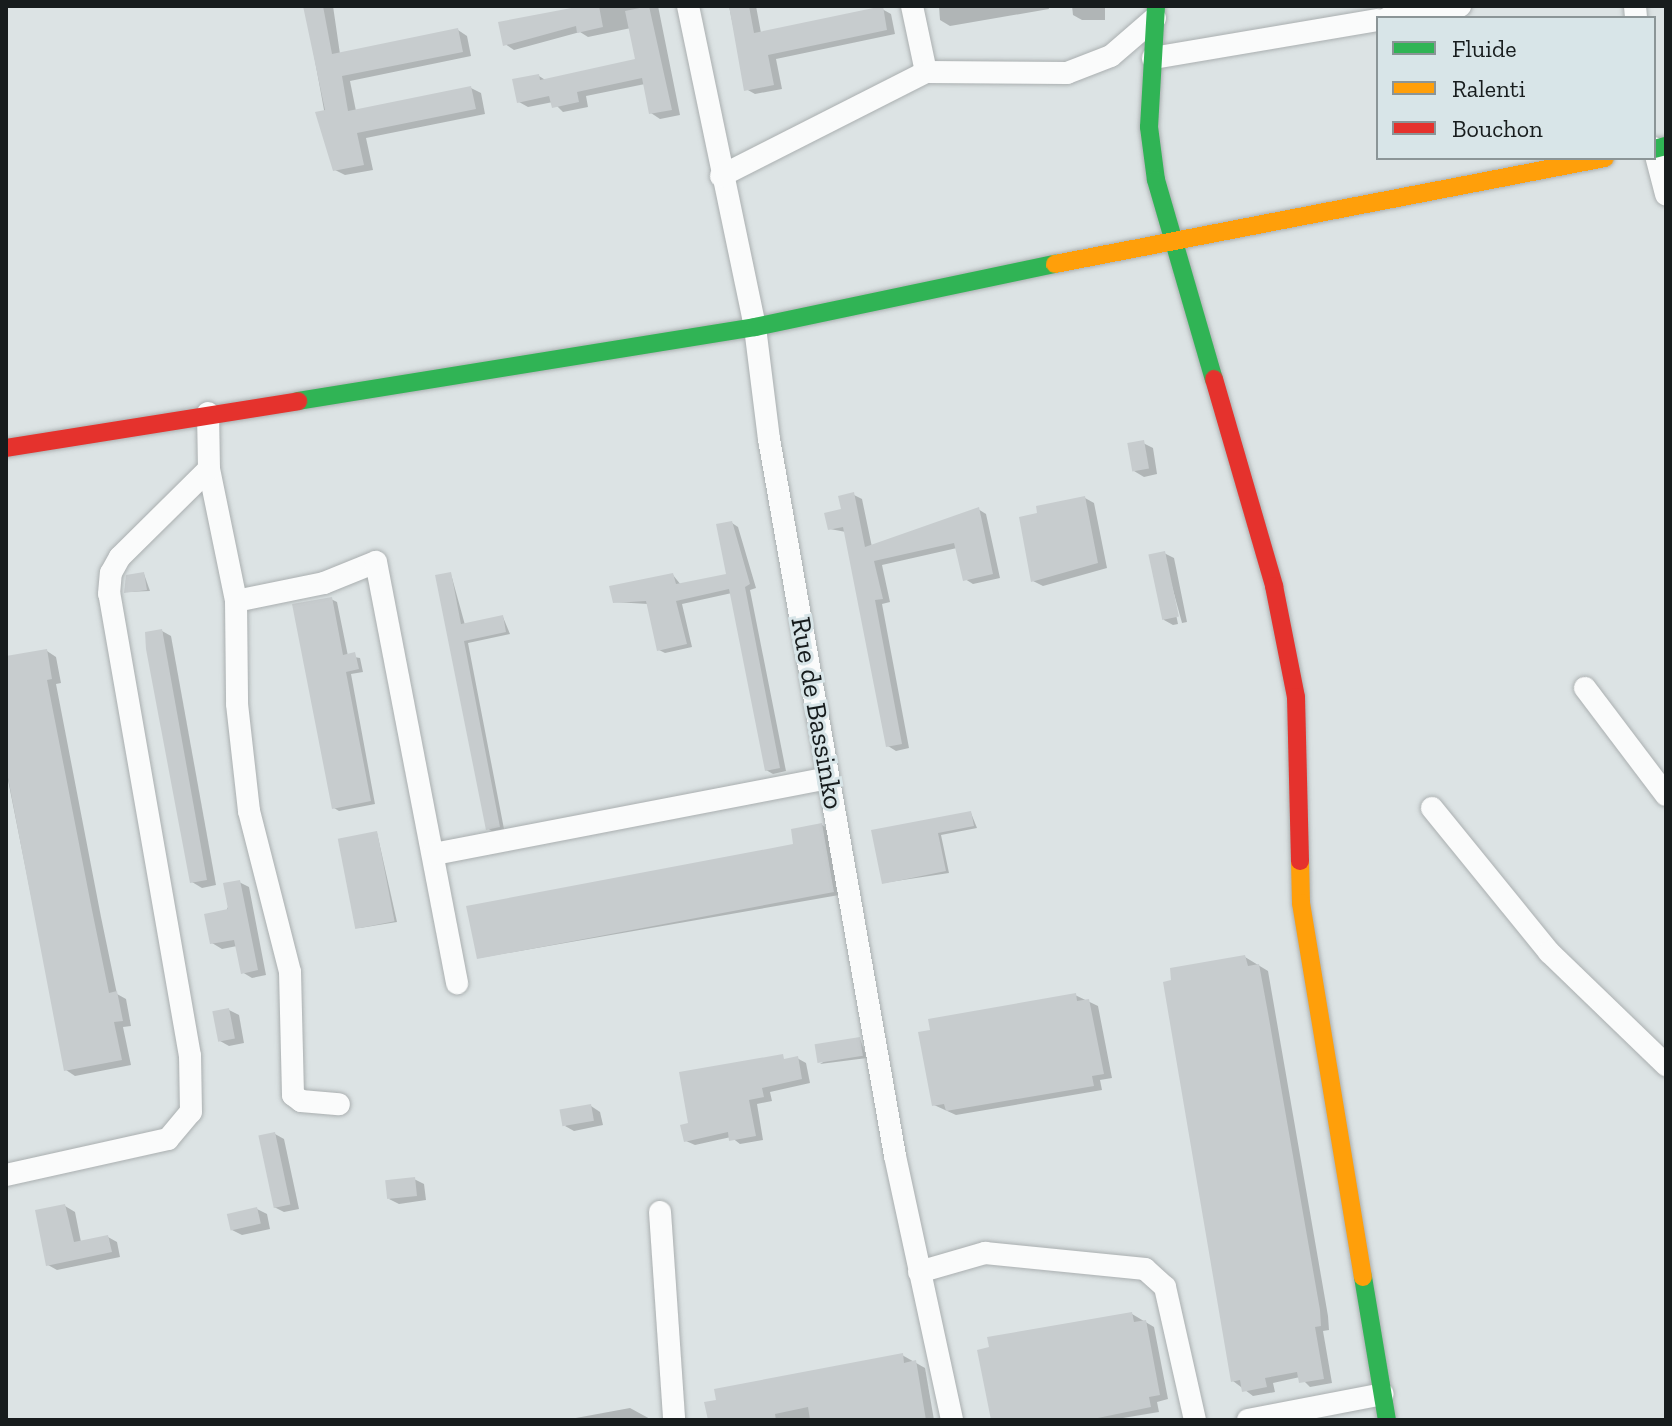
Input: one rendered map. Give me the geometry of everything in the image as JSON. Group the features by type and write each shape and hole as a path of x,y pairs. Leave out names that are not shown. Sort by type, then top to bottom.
{"street":[{"name":"Rue de Bassinko","path":"688,6 721,176 755,327 827,778 919,1272 952,1420"},
{"path":"912,6 926,72"},
{"path":"1400,16 1460,6"},
{"path":"721,176 926,72 1067,73 1111,56 1156,12"},
{"path":"1156,12 1149,127 1156,180 1177,239 1274,586 1296,697 1301,903 1387,1420"},
{"path":"1153,58 1376,20"},
{"path":"1656,156 1666,194"},
{"path":"6,448 755,327 1177,239 1594,160"},
{"path":"208,413 209,469 236,601 237,704 249,811 290,972 293,1095 301,1101 339,1104"},
{"path":"6,1175 168,1139 191,1112 190,1056 109,594 111,573 120,557 209,469"},
{"path":"236,601 324,583 376,562 457,983"},
{"path":"1585,688 1666,795"},
{"path":"434,854 827,778"},
{"path":"1432,808 1549,952 1666,1065"},
{"path":"660,1212 674,1420"},
{"path":"919,1272 985,1253 1145,1269 1165,1287 1195,1420"},
{"path":"1248,1420 1383,1394"}],"building":[{"path":"303,6 323,6 332,54 458,28 463,52 342,76 348,111 471,86 476,109 357,133 364,165 333,171 315,112 325,110"},
{"path":"582,6 599,6 603,27 577,33 576,26 503,46 498,22"},
{"path":"649,6 672,110 649,114 642,78 577,92 579,102 552,108 549,96 517,103 512,79 539,74 540,80 635,59 625,11"},
{"path":"729,6 749,6 754,33 883,6 887,30 768,55 774,85 744,91"},
{"path":"1144,440 1149,469 1132,472 1127,443"},
{"path":"854,492 865,547 979,507 993,574 963,581 954,543 874,561 883,599 875,600 902,744 886,747 843,527 828,530 824,513 841,509 838,496"},
{"path":"1085,496 1098,563 1031,582 1019,517 1037,513 1036,506"},
{"path":"732,521 750,584 745,587 780,768 765,771 729,589 676,601 687,644 657,651 646,601 613,603 609,586 673,573 676,584 726,574 716,524"},
{"path":"1165,551 1179,617 1162,620 1148,555"},
{"path":"144,572 147,590 124,593 126,575"},
{"path":"451,572 461,624 503,615 506,632 464,641 500,827 486,830 435,575"},
{"path":"332,597 343,655 355,652 359,669 346,672 371,801 332,809 292,604"},
{"path":"162,629 207,880 190,883 146,649 145,632"},
{"path":"47,649 52,679 47,680 92,910 109,993 117,991 123,1021 114,1022 122,1060 64,1071 6,767 6,656"},
{"path":"971,811 974,826 938,833 946,871 882,884 871,830"},
{"path":"822,823 834,892 477,959 466,906 793,844 791,829"},
{"path":"377,831 395,921 355,929 338,839"},
{"path":"240,880 258,970 241,974 234,940 210,944 204,914 228,909 223,883"},
{"path":"1245,955 1248,966 1259,964 1320,1310 1321,1326 1315,1327 1324,1379 1299,1383 1297,1372 1265,1378 1267,1387 1242,1392 1240,1380 1231,1382 1163,982 1171,980 1170,968"},
{"path":"1076,993 1077,1001 1089,999 1104,1074 1092,1076 1094,1086 946,1111 944,1104 932,1106 918,1032 930,1030 928,1019"},
{"path":"229,1008 235,1038 218,1042 212,1011"},
{"path":"860,1037 863,1056 818,1063 815,1044"},
{"path":"783,1054 784,1059 798,1056 802,1079 762,1088 764,1097 749,1100 756,1136 729,1141 728,1132 684,1142 680,1125 688,1123 679,1072"},
{"path":"591,1104 594,1121 562,1126 559,1110"},
{"path":"275,1132 290,1204 274,1208 258,1136"},
{"path":"415,1177 417,1196 387,1199 385,1180"},
{"path":"65,1204 74,1242 108,1235 112,1252 46,1266 35,1210"},
{"path":"257,1207 261,1224 231,1231 227,1214"},
{"path":"1132,1312 1134,1322 1146,1320 1160,1395 1149,1397 1151,1407 1088,1420 991,1420 977,1350 989,1347 987,1337"},
{"path":"903,1353 904,1363 916,1360 926,1420 810,1420 808,1407 775,1414 776,1420 708,1420 704,1402 716,1400 714,1389"}],"traffic: fast":[{"path":"1156,6 1149,127 1156,180 1214,379"},
{"path":"1656,148 1666,146"},
{"path":"298,401 755,327 1055,264"},
{"path":"1363,1277 1387,1420"}],"traffic: slow":[{"path":"1055,264 1595,160"},
{"path":"1300,861 1301,903 1363,1277"}],"traffic: jam":[{"path":"1214,379 1274,586 1296,697 1300,861"},
{"path":"6,448 298,401"}]}
